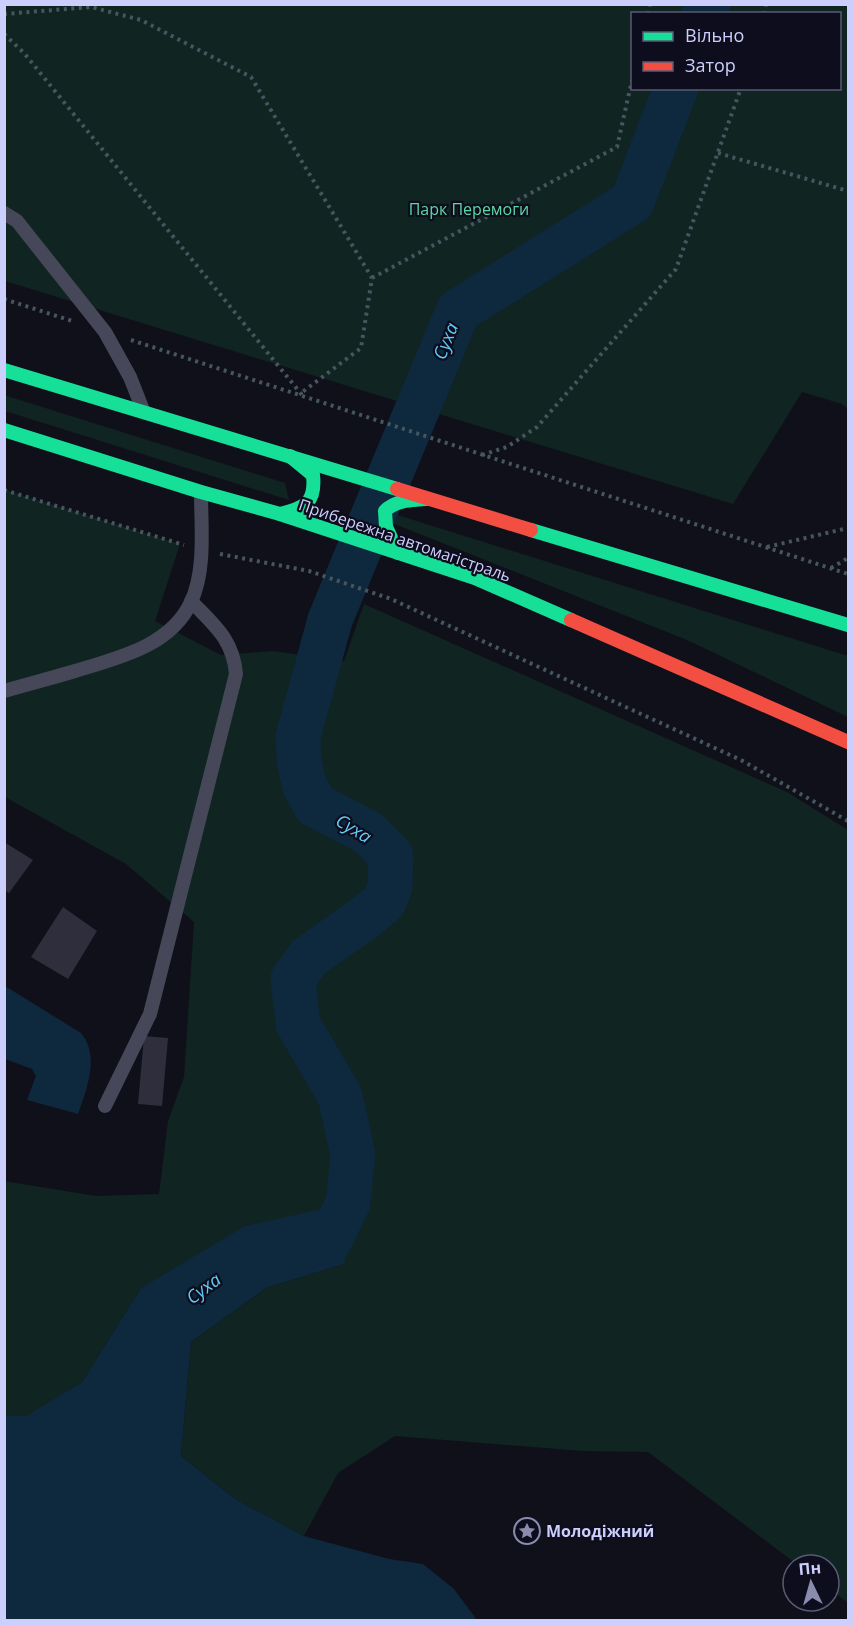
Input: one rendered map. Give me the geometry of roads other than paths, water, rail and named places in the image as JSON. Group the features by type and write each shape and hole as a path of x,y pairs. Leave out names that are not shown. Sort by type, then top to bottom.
{"main road":[{"path":"4,370 490,519 849,625"},
{"name":"Прибережна автомагістраль","path":"4,430 282,515 475,578 849,742"},
{"path":"282,515 310,502 316,489 313,475 293,457"},
{"path":"398,553 383,519 387,508 396,503 426,499"}],"lane":[{"path":"4,213 17,221 105,332 130,377 144,412"},
{"path":"4,691 123,657 160,637 181,620 191,601 197,581 201,550 201,492"},
{"path":"105,1106 150,1014 236,674 234,656 220,631 191,601"}],"water":[{"path":"5,986 81,1033 87,1042 91,1062 90,1072 78,1114 27,1100 36,1076 32,1069 5,1059"},
{"path":"348,1203 356,1208 344,1264 266,1288 191,1342 181,1456 234,1498 304,1536 389,1559 423,1564 454,1589 477,1620 5,1620 5,1415 26,1416 82,1382 141,1288 245,1226"}],"waterway":[{"name":"Суха","path":"705,12 708,4"},
{"name":"Суха","path":"310,1245 330,1240 348,1203 353,1155 340,1096 298,1024 293,979 309,957 384,902 390,886 391,856 369,833 315,805 304,784 299,761 298,737 330,620 458,311 632,202 675,90"}],"place":[{"name":"Молодіжний","path":"527,1531"}],"park label":[{"name":"Парк Перемоги","path":"469,209"}]}
